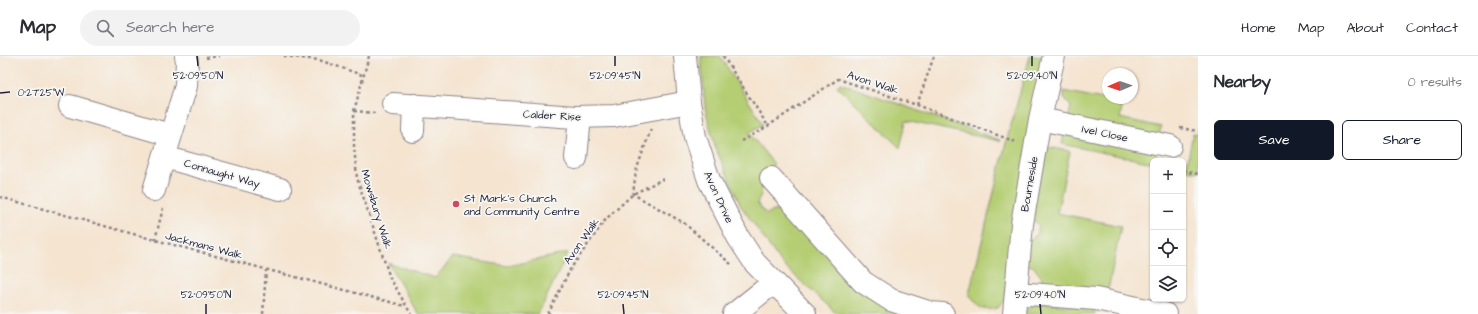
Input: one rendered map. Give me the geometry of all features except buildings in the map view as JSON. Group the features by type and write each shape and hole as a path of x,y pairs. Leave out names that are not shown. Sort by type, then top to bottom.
{"street":[{"path":"154,190 186,86 186,56"},
{"name":"Avon Drive","path":"685,56 689,102 695,137 709,180 738,237 755,263 805,314"},
{"name":"Bourneside","path":"1014,314 1022,224 1040,119 1054,56"},
{"name":"Calder Rise","path":"413,131 404,104 580,117 614,116 689,102"},
{"path":"70,106 170,135"},
{"path":"576,158 580,117"},
{"name":"Ivel Close","path":"1040,119 1170,146"},
{"name":"Connaught Way","path":"164,157 280,189"},
{"path":"771,178 863,282 891,300 930,313 943,314"},
{"path":"734,314 773,283"},
{"path":"1016,292 1096,299 1165,314"}],"path":[{"path":"284,56 319,60 362,75"},
{"name":"Mowsbury Walk","path":"368,56 354,111 354,146 357,178 390,278 411,314"},
{"path":"723,56 768,126"},
{"path":"934,56 917,105 1035,149"},
{"name":"Avon Walk","path":"741,141 768,126 838,80 917,105"},
{"path":"654,109 653,122 636,171 633,194 684,223 731,266 755,263"},
{"path":"1186,172 1198,174"},
{"name":"Avon Walk","path":"548,314 571,268 606,219 633,194 663,179"},
{"path":"154,190 166,194 155,240"},
{"name":"Jackmans Walk","path":"0,197 266,270 405,306"},
{"path":"263,314 266,270"}],"green space":[{"path":"701,56 720,56 763,124 749,133 774,164 759,180 762,186 762,191 757,203 766,214 780,210 793,216 899,314 837,314 782,264 741,206 715,147 705,108"},
{"path":"1030,56 1047,56 1005,299 998,308 984,309 977,305 969,294 1006,143"},
{"path":"840,83 1000,141 906,121 900,148 837,86"},
{"path":"1063,91 1102,99 1102,104 1123,104 1120,118 1161,127 1156,158 1150,158 1150,162 1062,144 1071,107 1064,97"},
{"path":"1193,133 1198,134 1198,172 1186,170"},
{"path":"1048,147 1070,151 1057,213 1121,226 1107,295 1041,286 1042,278 1033,266 1025,265 1028,240 1037,235 1039,226 1030,217 1042,150"},
{"path":"568,253 538,314 418,314 388,263 435,278 453,257 508,266"},
{"path":"1036,303 1091,307 1095,314 1023,314 1026,309"}],"place":[{"name":"St Mark's Church and Community Centre","path":"456,204"}]}
